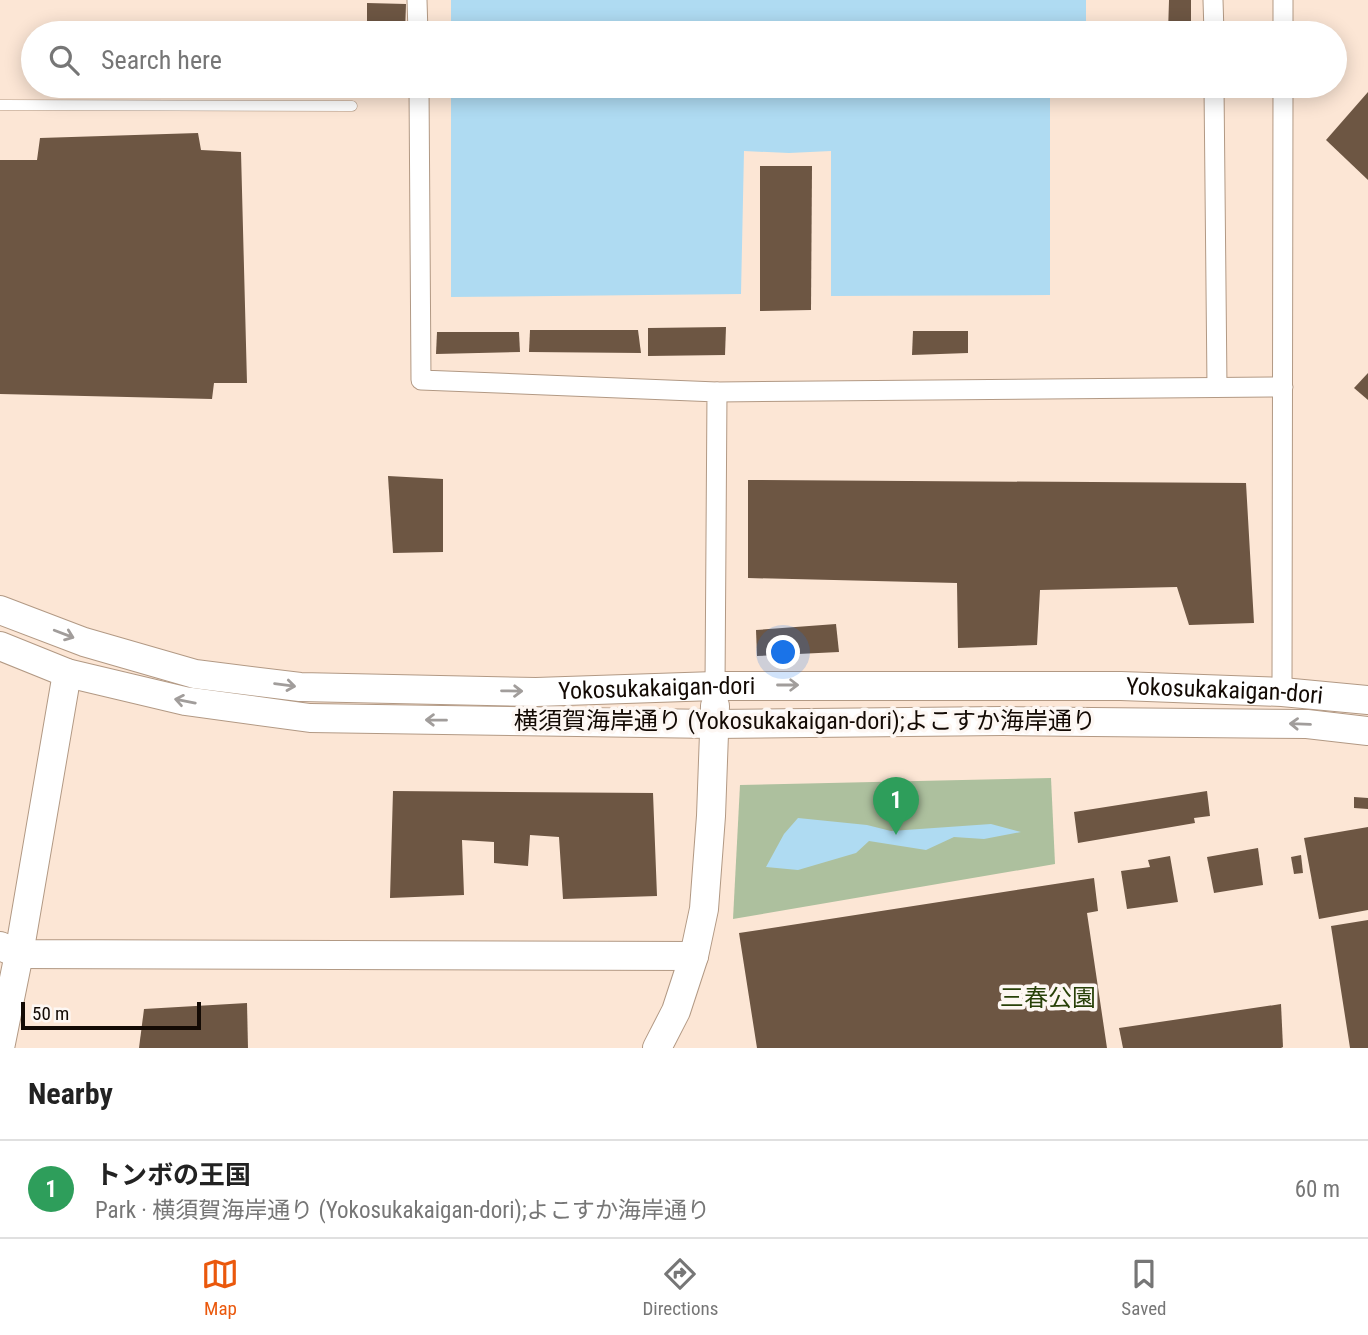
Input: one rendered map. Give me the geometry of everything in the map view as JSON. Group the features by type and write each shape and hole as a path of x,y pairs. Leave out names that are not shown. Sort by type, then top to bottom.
{"street":[{"path":"417,0 418,21"},
{"path":"1213,0 1214,21"},
{"path":"1283,0 1283,21"},
{"path":"419,98 421,380 717,392 1283,387"},
{"path":"1214,98 1217,387"},
{"path":"1282,692 1283,98"},
{"path":"657,1048 676,1011 694,956 704,909 711,816 715,686 717,392"},
{"name":"Yokosukakaigan-dori","path":"0,610 84,642 195,674 300,687 536,692 715,686 1107,686 1282,692 1368,700"},
{"name":"横須賀海岸通り (Yokosukakaigan-dori);よこすか海岸通り","path":"0,646 67,673 185,701 310,718 714,724 1003,721 1266,723 1307,724 1368,731"},
{"path":"0,1048 9,950 67,673"},
{"path":"9,950 694,956"}],"lane":[{"path":"0,105 352,106"}],"green space":[{"path":"1051,778 1055,864 733,919 740,785"}],"water":[{"path":"451,0 1086,0 1086,21 451,21"},
{"path":"451,98 1050,98 1050,295 831,296 831,151 744,151 741,294 451,297"},
{"path":"798,818 867,825 891,831 991,824 1021,832 984,839 954,837 926,850 869,841 856,853 798,870 766,867 784,834"}],"building":[{"path":"1169,0 1191,0 1191,21 1168,21"},
{"path":"367,3 406,4 405,21 367,21"},
{"path":"1368,92 1368,180 1326,140"},
{"path":"198,133 201,150 241,152 247,383 214,383 212,399 0,394 0,160 37,160 40,138"},
{"path":"760,166 812,166 811,310 760,311"},
{"path":"726,327 725,355 648,356 648,328"},
{"path":"530,330 638,330 641,353 529,352"},
{"path":"913,331 968,331 968,353 912,355"},
{"path":"437,332 519,332 520,352 436,354"},
{"path":"1368,373 1368,400 1354,388"},
{"path":"388,476 443,479 443,552 393,553"},
{"path":"748,480 1246,483 1254,623 1189,625 1177,587 1040,590 1037,645 958,648 957,583 748,578"},
{"path":"836,624 839,652 757,656 756,630"},
{"path":"393,791 653,793 657,896 563,899 559,837 530,835 528,866 494,863 494,842 462,840 464,895 390,898"},
{"path":"1207,791 1210,816 1194,818 1195,823 1078,843 1074,812"},
{"path":"1354,797 1368,798 1368,809 1354,808"},
{"path":"1368,827 1368,910 1319,919 1304,838"},
{"path":"1258,848 1263,885 1214,893 1207,857"},
{"path":"1301,855 1303,873 1294,874 1291,857"},
{"path":"1170,856 1178,902 1127,909 1121,871 1150,867 1148,860"},
{"path":"1094,878 1098,911 1087,913 1107,1048 757,1048 739,933"},
{"path":"1368,920 1368,1048 1350,1048 1331,926"},
{"path":"247,1003 248,1048 139,1048 144,1009"},
{"path":"1281,1004 1281,1048 1123,1048 1119,1028"}],"place":[{"name":"トンボの王国","path":"896,835"}],"park label":[{"name":"三春公園","path":"1048,998"}]}
